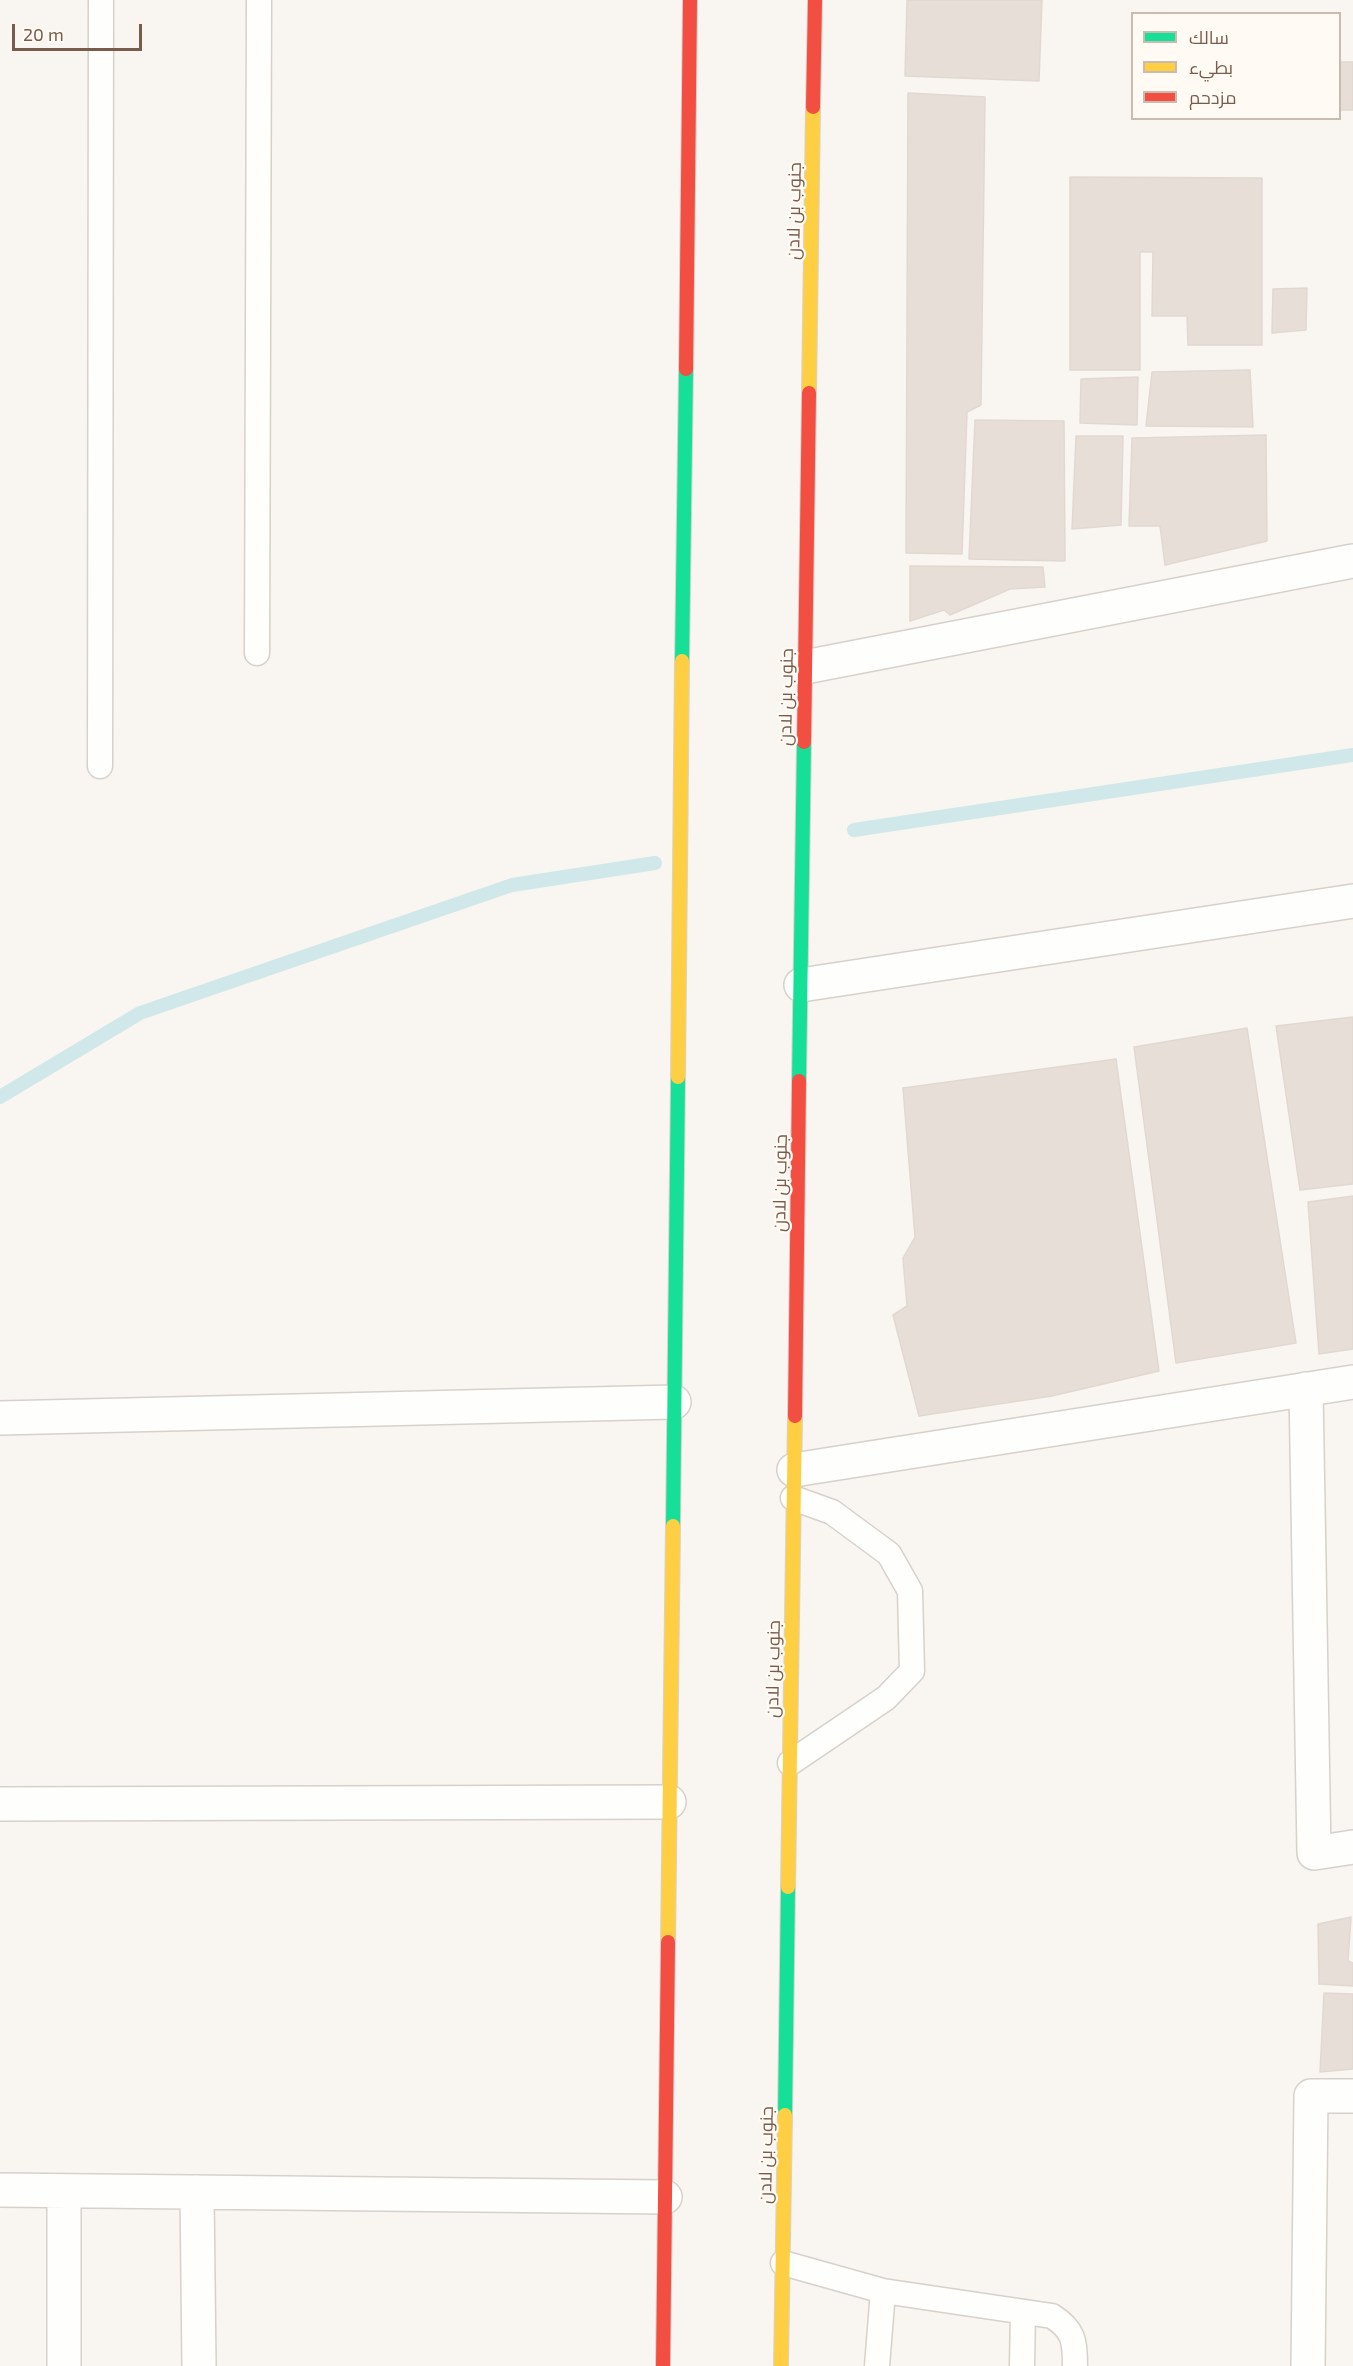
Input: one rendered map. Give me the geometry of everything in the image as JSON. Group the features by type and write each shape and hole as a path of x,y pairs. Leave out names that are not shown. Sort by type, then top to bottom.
{"street":[{"path":"663,2366 690,0"},
{"name":"جنوب بن لادن","path":"781,2366 815,0"},
{"path":"805,667 1353,561"},
{"path":"801,985 1353,900"},
{"path":"794,1484 1353,1382"},
{"path":"1306,1389 1314,1853 1353,1847"},
{"path":"0,1418 674,1402"},
{"path":"0,1804 669,1802"},
{"path":"1308,2366 1311,2096 1353,2096"},
{"path":"0,2190 665,2197"},
{"path":"64,2191 64,2366"},
{"path":"197,2192 199,2366"}],"lane":[{"path":"100,766 101,0"},
{"path":"257,653 259,0"},
{"path":"790,1763 886,1698 912,1671 910,1591 889,1554 794,1484"},
{"path":"783,2263 883,2291 1052,2316 1065,2324 1075,2342 1075,2366"},
{"path":"877,2366 883,2291"},
{"path":"1022,2366 1023,2312"}],"building":[{"path":"907,0 1042,0 1039,81 905,76"},
{"path":"1341,62 1353,62 1353,110 1341,110"},
{"path":"908,93 985,97 981,405 967,412 962,554 906,553"},
{"path":"1070,177 1262,178 1262,345 1188,345 1187,316 1152,316 1153,252 1140,252 1140,370 1070,370"},
{"path":"1307,288 1306,330 1272,333 1273,289"},
{"path":"1250,370 1253,427 1146,426 1152,372"},
{"path":"1138,377 1137,425 1080,423 1081,379"},
{"path":"975,420 1064,421 1065,561 969,559"},
{"path":"1266,435 1267,541 1165,565 1160,526 1129,526 1132,438"},
{"path":"1076,436 1123,436 1121,525 1072,529"},
{"path":"910,566 1043,567 1045,587 1010,589 950,615 944,610 910,621"},
{"path":"1353,1017 1353,1184 1300,1190 1276,1026"},
{"path":"1247,1028 1296,1343 1176,1363 1134,1047"},
{"path":"1116,1059 1159,1371 1052,1396 919,1416 893,1315 907,1306 903,1258 915,1237 903,1088"},
{"path":"1353,1196 1353,1349 1319,1354 1308,1202"},
{"path":"1351,1917 1348,1961 1353,1963 1353,1986 1319,1984 1318,1924"},
{"path":"1324,1993 1353,1994 1353,2069 1320,2072"}],"waterway":[{"path":"854,830 1353,755"},
{"path":"0,1097 140,1013 512,885 655,863"}],"traffic: fast":[{"path":"682,661 686,369"},
{"path":"799,1081 804,742"},
{"path":"673,1526 678,1077"},
{"path":"785,2115 788,1887"}],"traffic: slow":[{"path":"809,393 813,107"},
{"path":"678,1077 682,661"},
{"path":"788,1887 795,1416"},
{"path":"668,1942 673,1526"},
{"path":"781,2366 785,2115"}],"traffic: jam":[{"path":"686,369 690,0"},
{"path":"813,107 815,0"},
{"path":"804,742 809,393"},
{"path":"795,1416 799,1081"},
{"path":"663,2366 668,1942"}]}
